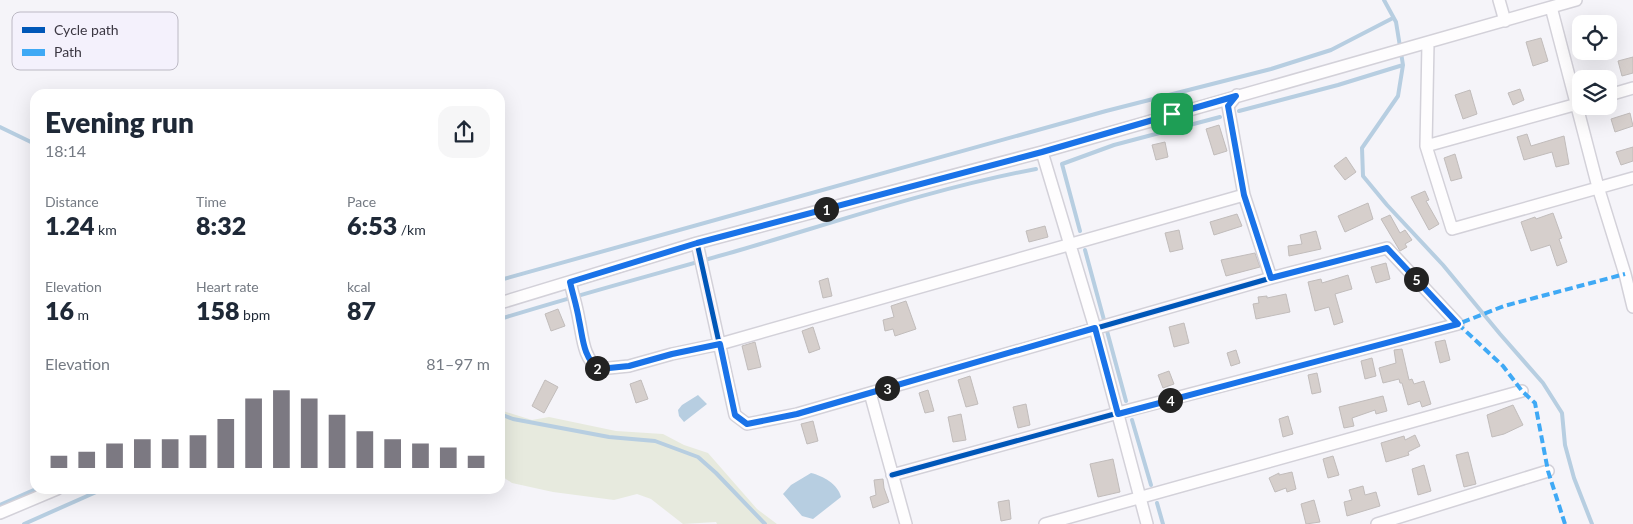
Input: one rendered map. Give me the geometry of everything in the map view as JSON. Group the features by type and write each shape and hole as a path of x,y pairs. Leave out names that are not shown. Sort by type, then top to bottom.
{"street":[{"path":"1499,0 1505,21"},
{"path":"505,302 697,243 1042,152 1576,0"},
{"path":"1551,7 1572,80"},
{"path":"1423,44 1426,146 1452,228 1633,178"},
{"path":"1617,93 1633,88"},
{"path":"1236,96 1228,106 1244,195 1271,278"},
{"path":"1426,146 1572,106"},
{"path":"1582,115 1598,187 1629,273 1633,308"},
{"path":"1042,152 1095,328 1147,524"},
{"path":"570,282 584,349 592,364 599,369 629,366 672,354 720,344 1244,195"},
{"path":"697,243 735,415 747,424 797,414 1271,278 1387,248 1458,324 892,475"},
{"path":"1045,524 1522,391"},
{"path":"870,393 906,524"},
{"path":"1377,524 1548,471"},
{"path":"0,513 45,494"}],"shaded area":[{"path":"505,412 532,420 549,417 616,431 663,434 684,445 708,453 757,509 777,524 717,524 716,522 683,524 651,499 637,494 614,500 553,492 512,483 505,478"}],"water":[{"path":"698,395 707,404 684,422 679,416 678,410 682,405"},
{"path":"811,473 833,484 841,497 813,519 802,516 783,494 791,485"}],"building":[{"path":"1541,38 1548,61 1533,66 1526,42"},
{"path":"1633,57 1633,73 1622,76 1618,61"},
{"path":"1520,89 1524,100 1513,105 1508,93"},
{"path":"1470,90 1477,114 1463,119 1455,95"},
{"path":"1630,113 1633,126 1615,132 1611,119"},
{"path":"1219,125 1227,151 1214,155 1206,129"},
{"path":"1527,134 1531,146 1564,136 1569,164 1556,167 1552,152 1524,160 1517,137"},
{"path":"1165,142 1168,157 1156,160 1152,145"},
{"path":"1633,147 1633,161 1621,165 1616,152"},
{"path":"1455,154 1462,178 1451,181 1444,158"},
{"path":"1346,157 1356,172 1345,180 1334,166"},
{"path":"1425,191 1429,200 1426,201 1439,224 1429,230 1411,197"},
{"path":"1368,203 1373,219 1345,232 1338,216"},
{"path":"1553,213 1562,238 1559,239 1567,262 1557,266 1550,245 1531,251 1521,222"},
{"path":"1237,214 1242,226 1214,235 1210,222"},
{"path":"1390,215 1400,233 1405,230 1412,240 1405,244 1407,247 1400,251 1381,219"},
{"path":"1045,226 1048,237 1029,242 1026,231"},
{"path":"1179,230 1183,249 1170,252 1165,233"},
{"path":"1316,231 1321,249 1289,256 1288,246 1302,244 1300,235"},
{"path":"1255,253 1260,267 1226,276 1221,260"},
{"path":"1386,263 1390,279 1376,283 1371,267"},
{"path":"1348,275 1352,289 1335,294 1343,322 1334,325 1329,307 1315,311 1308,282 1321,279 1322,283"},
{"path":"828,278 832,296 823,298 819,281"},
{"path":"1286,294 1290,312 1256,319 1253,304 1259,303 1258,297 1267,296 1267,298"},
{"path":"906,301 916,329 895,336 893,329 885,331 883,320 894,317 891,306"},
{"path":"558,309 565,326 551,331 545,314"},
{"path":"1184,323 1189,343 1174,347 1169,327"},
{"path":"813,327 820,349 809,353 802,331"},
{"path":"1445,340 1450,360 1440,363 1435,342"},
{"path":"755,342 761,367 748,370 742,346"},
{"path":"1402,349 1409,380 1412,379 1414,384 1424,381 1431,404 1422,407 1420,401 1408,405 1402,383 1400,383 1399,379 1383,383 1379,368 1396,363 1394,350"},
{"path":"1236,350 1240,363 1231,366 1227,353"},
{"path":"1372,358 1376,376 1365,379 1361,361"},
{"path":"1169,371 1174,384 1163,388 1158,375"},
{"path":"1317,373 1321,392 1312,394 1308,375"},
{"path":"970,376 978,404 966,407 958,380"},
{"path":"545,380 558,387 544,413 532,406"},
{"path":"641,380 648,399 636,403 630,384"},
{"path":"928,390 934,411 925,413 919,393"},
{"path":"1383,396 1387,411 1376,414 1375,410 1352,418 1354,426 1344,428 1339,407"},
{"path":"1026,404 1030,425 1018,428 1013,407"},
{"path":"1513,405 1523,425 1504,434 1492,437 1487,415"},
{"path":"961,414 966,440 953,442 948,417"},
{"path":"1288,416 1293,434 1283,437 1279,419"},
{"path":"813,421 818,441 807,444 801,424"},
{"path":"1415,435 1420,446 1408,452 1409,455 1386,462 1381,443 1404,436 1405,440"},
{"path":"1468,452 1476,484 1464,487 1456,455"},
{"path":"1333,456 1339,475 1328,478 1323,459"},
{"path":"1113,459 1120,492 1098,497 1090,464"},
{"path":"1424,465 1431,491 1418,495 1412,469"},
{"path":"1292,472 1296,489 1287,492 1286,488 1275,492 1269,478 1279,473 1279,475"},
{"path":"883,479 889,502 873,508 870,497 876,495 874,480"},
{"path":"1363,486 1365,495 1376,492 1380,506 1347,516 1344,502 1352,500 1349,490"},
{"path":"1009,500 1011,519 1001,521 998,502"},
{"path":"1314,500 1320,522 1306,524 1301,504"}],"waterway":[{"path":"1384,0 1396,22 1403,65 1398,96 1362,148 1363,176 1387,205 1443,265 1543,383 1562,413 1565,445 1574,478 1592,524"},
{"path":"505,279 1106,111 1271,69 1331,50 1393,18"},
{"path":"1239,111 1338,85 1403,65"},
{"path":"1080,231 1062,164 1114,145 1220,117"},
{"path":"0,127 30,142"},
{"path":"505,318 925,195 1036,169"},
{"path":"1085,250 1126,401"},
{"path":"505,416 609,437 655,441 698,457 765,524"},
{"path":"1132,420 1151,485"},
{"path":"0,505 30,492"},
{"path":"24,524 92,494"},
{"path":"1157,503 1163,524"}],"marked path":[{"path":"1565,524 1548,471 1535,403 1522,391 1503,366 1458,324 1504,306 1625,274"}],"cycle path":[{"path":"697,243 735,415 747,424 797,414 1271,278 1387,248 1458,324 1118,413 892,475"}],"route":[{"path":"1236,96 1228,106 1238,166 1244,195 1271,278 1387,248 1458,324 1118,414 1095,328 797,414 747,424 735,415 720,344 672,354 629,366 599,369 592,364 584,349 570,282 697,243 1042,152 1172,114 1236,96"}]}
